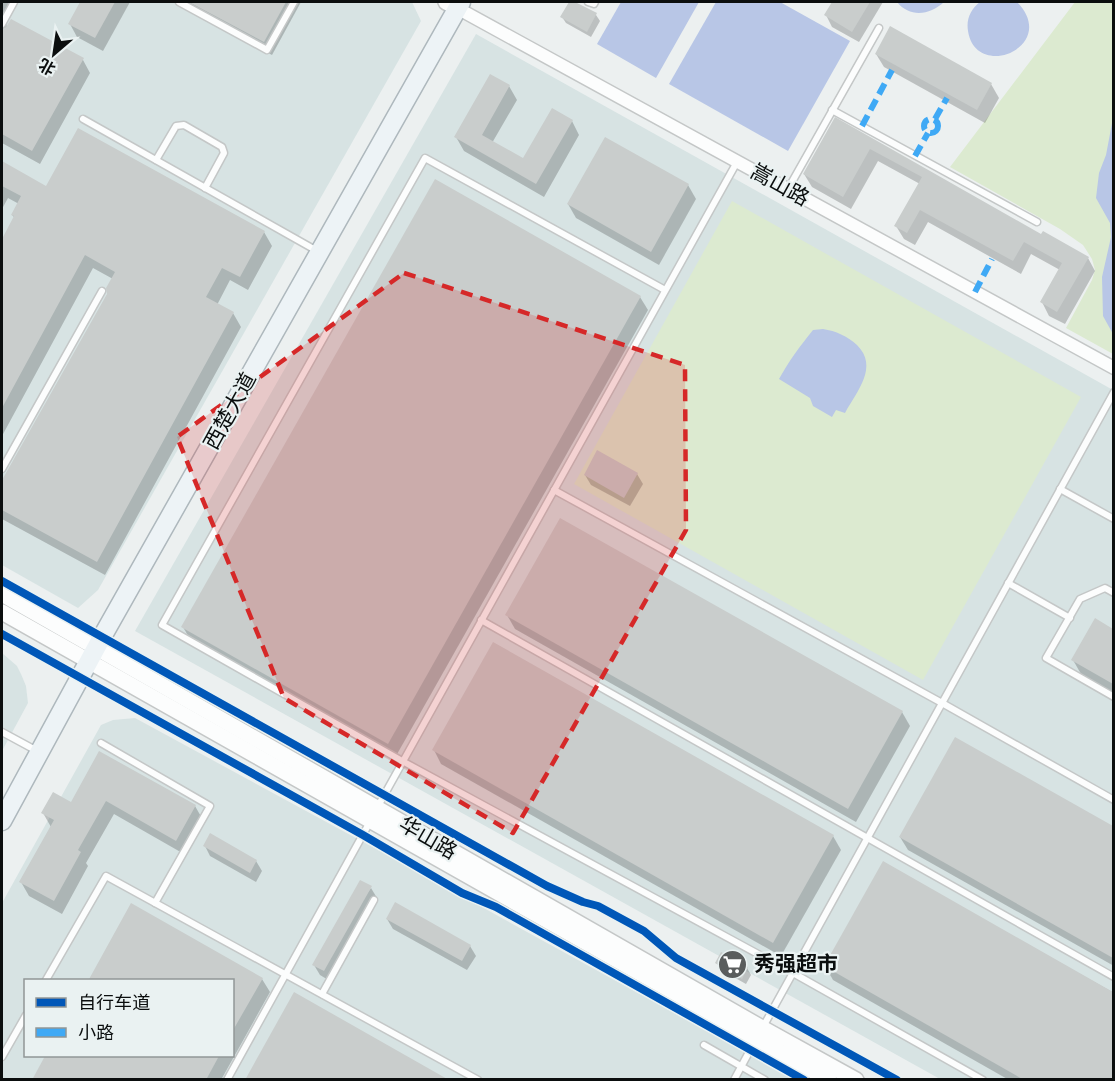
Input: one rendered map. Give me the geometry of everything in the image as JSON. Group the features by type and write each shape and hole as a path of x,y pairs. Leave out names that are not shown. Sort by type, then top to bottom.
{"main road":[{"name":"西楚大道","path":"2,821 93,654 319,253 455,4"}],"street":[{"name":"嵩山路","path":"455,4 1113,368"},
{"name":"华山路","path":"2,594 93,654 759,1034 829,1080"},
{"name":"华山路","path":"2,612 93,654"},
{"name":"华山路","path":"759,1034 856,1080"}],"lane":[{"path":"2,24 14,2"},
{"path":"179,2 267,50 294,2"},
{"path":"588,2 594,4 595,2"},
{"path":"788,190 879,28"},
{"path":"832,110 1037,222"},
{"path":"83,119 319,253"},
{"path":"156,160 176,126 184,125 222,147 224,153 205,188"},
{"path":"665,290 425,158 162,625 404,762 793,973 983,1080"},
{"path":"228,1080 737,162"},
{"path":"2,469 102,291"},
{"path":"734,1080 1113,392"},
{"path":"1060,489 1113,519"},
{"path":"554,490 942,703 1113,800"},
{"path":"1008,583 1070,618"},
{"path":"1113,593 1105,588 1080,599 1046,658 1113,697"},
{"path":"481,620 1113,977"},
{"path":"2,732 39,753"},
{"path":"101,743 210,806 155,903"},
{"path":"47,979 106,876 478,1080"},
{"path":"322,994 374,900"},
{"path":"2,1057 24,1019"},
{"path":"704,1045 765,1080"}],"highlighted area":[{"path":"404,273 685,365 686,530 513,833 284,698 177,437"}],"shaded area":[{"path":"2,2 412,2 421,21 98,590 78,608 2,565"},
{"path":"476,34 1113,390 1113,1079 940,1079 135,631"},
{"path":"2,653 17,666 26,686 28,703 2,751"},
{"path":"135,718 794,1079 2,1080 2,903 101,725 113,720"}],"green space":[{"path":"1075,2 1113,2 1113,354 1066,328 1095,270 1092,259 1083,245 1060,229 950,167"},
{"path":"732,201 1081,397 923,680 574,484"}],"water":[{"path":"621,2 699,2 656,78 597,44"},
{"path":"716,2 780,2 850,41 788,151 669,84"},
{"path":"897,2 944,2 933,10 920,13 908,11"},
{"path":"980,2 1017,2 1028,18 1029,32 1023,44 1012,52 998,56 985,54 974,46 968,31 968,22 972,11"},
{"path":"1113,118 1113,334 1103,316 1102,277 1111,237 1110,223 1096,198 1099,173 1106,155"},
{"path":"823,329 841,334 857,345 866,362 864,379 845,413 836,410 832,417 813,406 810,398 779,379 813,330"}],"building":[{"path":"80,2 115,2 95,38 68,24"},
{"path":"189,2 286,2 264,42"},
{"path":"569,2 575,2 597,13 587,32 560,17"},
{"path":"832,2 870,2 852,32 824,15"},
{"path":"11,19 84,58 32,151 2,134 2,29"},
{"path":"890,26 992,83 977,110 875,54"},
{"path":"490,74 510,85 482,135 523,158 552,108 573,120 536,184 454,137"},
{"path":"835,117 1041,234 1043,231 1089,257 1057,312 1040,302 1062,263 1024,242 1013,261 920,210 907,233 894,226 922,177 870,149 843,197 803,174"},
{"path":"78,128 265,231 240,277 222,268 206,297 234,312 97,562 2,510 2,480 107,294 106,288 115,272 85,255 2,408 2,239 21,196 2,186 2,161 46,186"},
{"path":"605,137 689,184 651,252 567,204"},
{"path":"435,179 641,296 388,744 181,627"},
{"path":"597,450 638,473 624,498 584,475"},
{"path":"560,518 903,711 848,809 505,615"},
{"path":"1095,618 1113,629 1113,684 1071,660"},
{"path":"493,642 834,835 773,943 432,750"},
{"path":"955,737 1113,826 1113,958 899,837"},
{"path":"99,751 196,805 176,841 106,801 78,850 81,852 54,901 19,882 54,820 41,813 53,792 71,802"},
{"path":"210,833 257,860 250,873 203,846"},
{"path":"883,861 1113,992 1113,1080 1024,1080 824,966"},
{"path":"360,880 372,886 324,971 312,965"},
{"path":"395,902 471,945 462,961 386,919"},
{"path":"131,903 263,978 234,1029 234,979 89,979"},
{"path":"721,952 748,967 742,979 715,963"},
{"path":"294,992 449,1080 245,1080"},
{"path":"44,1057 218,1057 206,1080 32,1080"}],"marked path":[{"path":"862,126 892,70"},
{"path":"935,119 947,98"},
{"path":"928,119 934,119 938,126 934,133 928,133 924,129 924,123 928,119"},
{"path":"915,156 928,133"},
{"path":"975,292 992,259"}],"cycle path":[{"path":"2,581 547,886 598,906 644,931 676,958 897,1080"},
{"path":"2,634 363,835 462,893 496,907 804,1080"}],"place":[{"name":"秀强超市","path":"733,964"}]}
